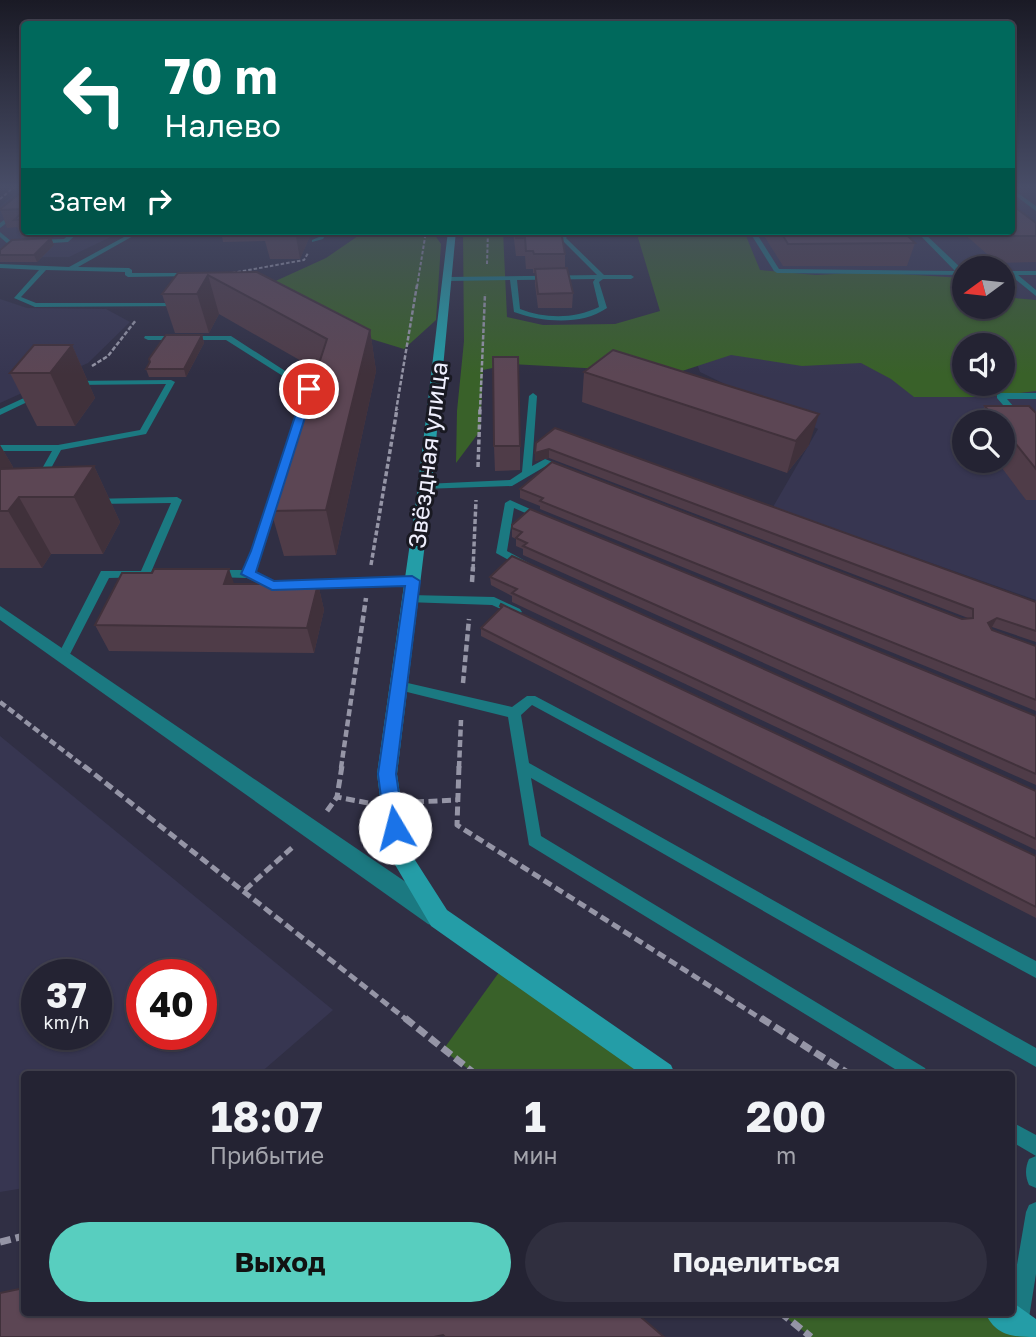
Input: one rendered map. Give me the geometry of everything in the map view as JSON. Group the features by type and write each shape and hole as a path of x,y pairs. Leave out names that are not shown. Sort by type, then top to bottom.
{"street":[{"name":"Звёздная улица","path":"439,918 398,851 387,774 425,486 450,249"},
{"name":"Звёздная улица","path":"0,612 658,1071"}],"lane":[{"path":"70,269 106,249"},
{"path":"574,249 602,277"},
{"path":"763,249 776,271 952,273"},
{"path":"938,249 952,262"},
{"path":"0,266 128,270 128,275 185,274 210,277"},
{"path":"43,269 17,298 35,305 195,304"},
{"path":"1015,273 1036,273"},
{"path":"1015,275 1036,294"},
{"path":"513,278 517,310 531,316 589,316 603,308 596,282 602,277"},
{"path":"447,279 631,277"},
{"path":"148,338 228,338 309,389 258,551 248,574"},
{"path":"139,382 148,369"},
{"path":"0,448 58,448 143,432 171,382 64,383"},
{"path":"0,412 54,388"},
{"path":"527,473 533,396"},
{"path":"1036,396 1000,396 1036,438"},
{"path":"33,494 58,448"},
{"path":"425,486 512,484 545,461 571,472"},
{"path":"79,500 177,500 145,574"},
{"path":"539,571 501,554 510,503 561,524"},
{"path":"64,655 105,574 158,574"},
{"path":"210,574 248,574 272,586 411,590 494,601 531,619"},
{"path":"399,686 514,713"},
{"path":"514,713 531,699 1036,970"},
{"path":"514,713 534,840 914,1071"},
{"path":"523,766 1036,1058"},
{"path":"1015,1133 1036,1146"},
{"path":"1036,1166 1036,1178"},
{"path":"1018,1325 1036,1212"}],"path":[{"path":"210,277 304,260 310,249"},
{"path":"64,383 108,356 135,322 142,306"},
{"path":"0,702 245,890 471,1071"},
{"path":"0,1241 21,1237"},
{"path":"785,1316 811,1337"}],"shaded area":[{"path":"0,249 85,249 69,257 0,257"},
{"path":"656,249 1036,249 1036,600 773,507 818,429 700,372"},
{"path":"0,299 27,308 106,309 130,322 88,363 0,403"},
{"path":"0,736 333,1010 262,1071 21,1071 21,1188 0,1192"}],"green space":[{"path":"339,249 441,249 436,320 404,349 368,338 269,284 326,258"},
{"path":"463,249 504,249 507,317 543,325 615,324 660,311 642,249 752,249 760,270 816,275 870,272 952,277 952,319 1015,319 1015,298 1036,300 1036,391 1015,394 1015,333 952,333 952,396 994,396 986,397 914,397 891,379 861,363 802,366 731,355 676,373 511,364 483,370 480,431 456,463 457,411 464,341"},
{"path":"505,964 658,1071 471,1071 443,1050"},
{"path":"784,1316 1004,1316 1035,1337 811,1337"}],"building":[{"path":"40,249 34,255 0,255 0,250"},
{"path":"564,249 565,254 534,254 533,251 526,251"},
{"path":"567,268 573,293 538,294 535,269"},
{"path":"257,272 370,330 326,510 271,511 327,339 208,275 197,294 162,294 178,273"},
{"path":"166,335 202,335 184,369 146,369 149,359"},
{"path":"34,345 72,345 50,373 10,373"},
{"path":"613,350 819,414 796,441 584,372"},
{"path":"493,357 518,357 520,446 494,446"},
{"path":"985,406 1029,406 1036,413 1036,469 1015,443 1015,410 988,410"},
{"path":"555,428 1036,602 1036,631 997,618 988,623 992,630 1036,646 1036,700 540,501 543,498 520,489 552,462 962,619 973,618 973,609 549,449 535,453 536,443"},
{"path":"94,466 74,497 19,497 8,511 0,511 0,469"},
{"path":"530,509 1036,716 1036,774 523,546 527,543 516,538 522,532 512,528 512,525"},
{"path":"512,556 1036,791 1036,839 512,593 517,589 490,577"},
{"path":"154,569 229,569 224,584 318,584 307,628 95,625 122,573 152,573"},
{"path":"501,604 1036,856 1036,907 481,628 502,607"},
{"path":"21,1289 21,1316 640,1316 664,1337 0,1337 0,1293"}],"route":[{"path":"309,389 258,551 248,574 272,586 412,581 387,774 395,828"}]}
